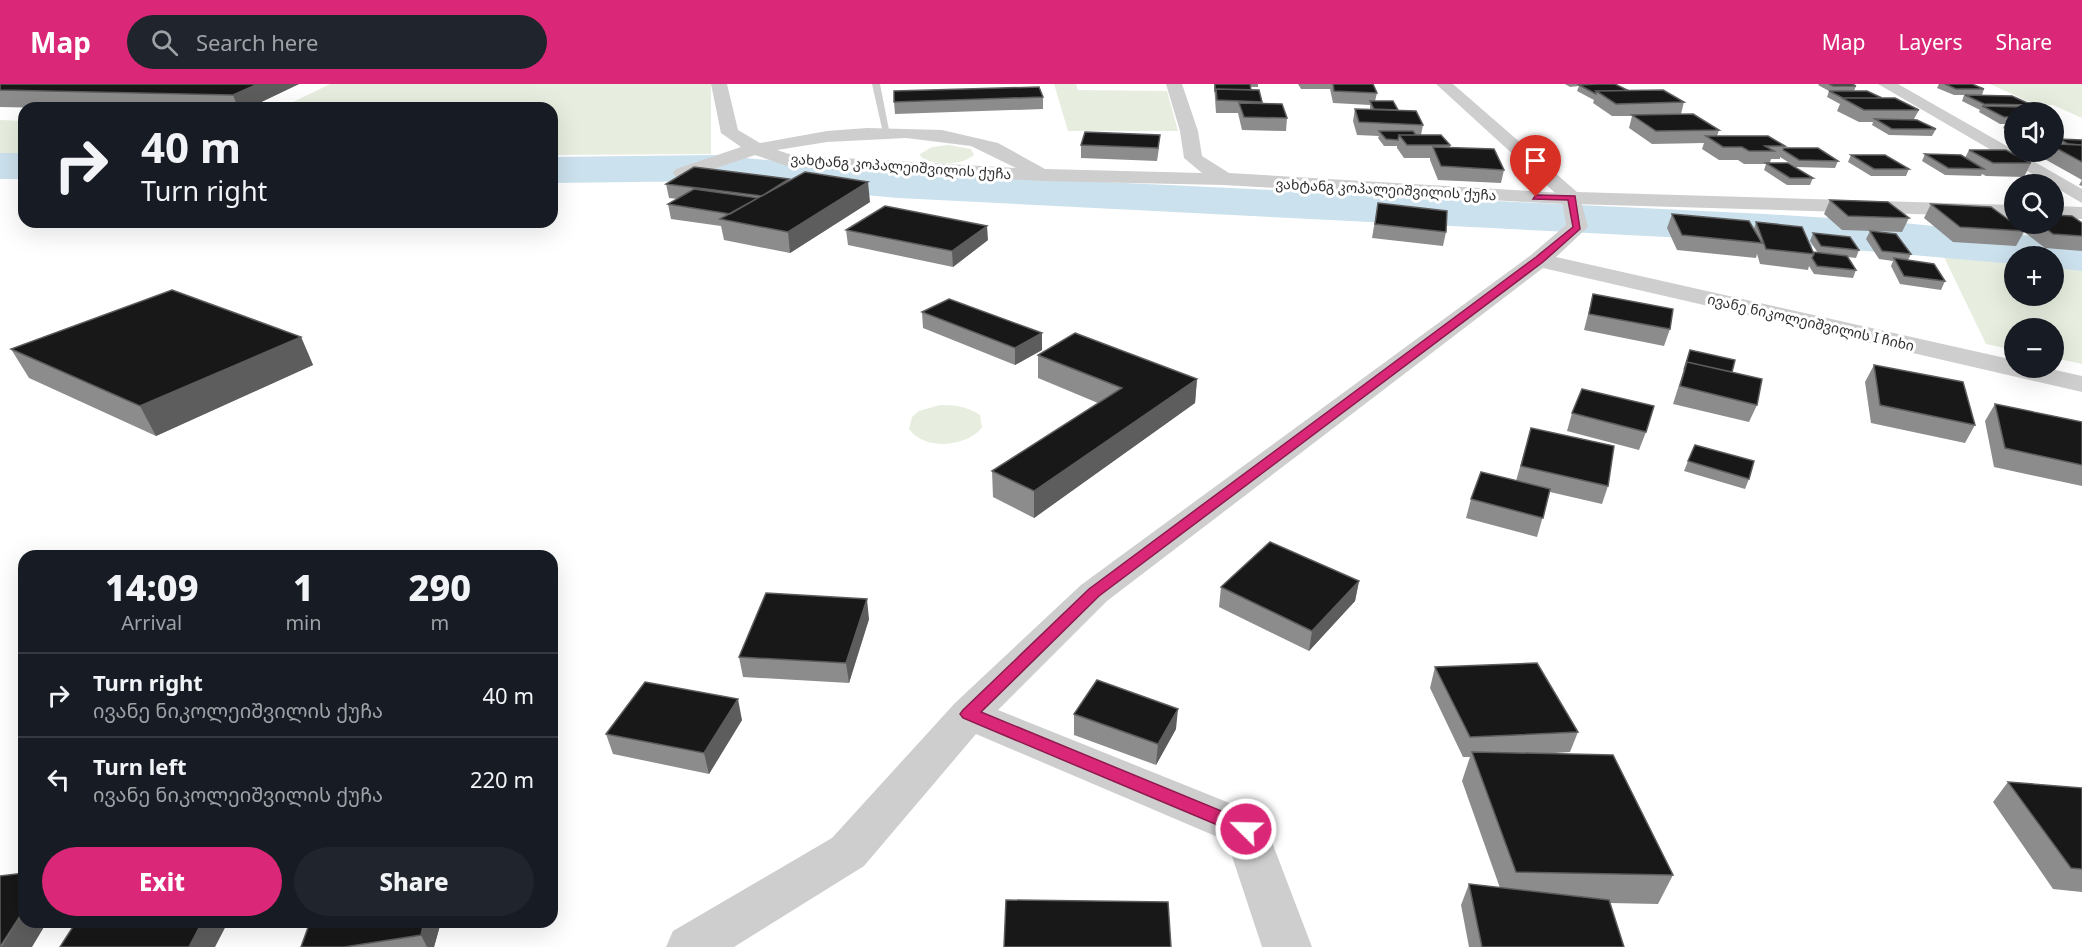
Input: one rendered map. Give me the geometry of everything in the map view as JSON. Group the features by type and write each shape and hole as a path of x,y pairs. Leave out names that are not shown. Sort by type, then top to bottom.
{"street":[{"name":"ვახტანგ კოპალეიშვილის ქუჩა","path":"719,84 730,133 759,150 790,161 1041,175 1224,179 1575,214 2004,211"},
{"path":"1174,84 1189,131 1193,158 1224,179"},
{"path":"691,947 848,852 969,714 1094,593 1539,260 1575,214 1444,84"},
{"path":"1886,84 2082,197"},
{"path":"683,173 702,164 759,150 844,135 916,133 973,141 1002,150 1041,175"},
{"path":"2064,212 2082,213"},
{"name":"ივანე ნიკოლეიშვილის I ჩიხი","path":"1539,260 2082,384"},
{"path":"969,714 1246,829 1287,947"}],"lane":[{"path":"876,84 887,133"}],"green space":[{"path":"330,84 711,84 711,154 558,155 558,102 293,102"},
{"path":"1054,84 1076,84 1078,90 1167,91 1178,131 1068,131"},
{"path":"1990,84 2082,84 2082,118 2064,110 2064,102 2029,102"},
{"path":"0,120 18,121 18,166 0,166"},
{"path":"949,145 971,149 974,155 969,159 948,164 933,162 921,157 920,154 932,147"},
{"path":"1942,253 2004,258 2004,306 2064,306 2064,264 2082,266 2082,364 2064,360 2064,318 2004,318 2004,348 1986,344"},
{"path":"940,405 961,407 975,412 980,415 982,428 966,439 945,444 925,441 909,429 912,417 919,411"}],"building":[{"path":"0,84 258,84 233,95 0,90"},
{"path":"1215,84 1250,84 1251,90 1216,89 1215,92"},
{"path":"1333,84 1373,84 1377,93 1334,91"},
{"path":"1615,84 1629,91 1596,91 1596,94 1579,85"},
{"path":"1829,84 1852,84 1856,86 1833,86"},
{"path":"1945,84 1972,84 1984,89 1956,89"},
{"path":"1039,87 1043,97 894,102 894,91"},
{"path":"1216,89 1259,90 1262,102 1217,100"},
{"path":"1663,90 1684,102 1616,104 1596,91"},
{"path":"1829,91 1867,91 1882,98 1843,98"},
{"path":"1965,95 2012,96 2025,102 2004,102 2004,104 1984,104"},
{"path":"1842,98 1895,98 1919,110 1864,110"},
{"path":"1370,101 1393,101 1398,110 1374,109"},
{"path":"1239,103 1282,104 1287,118 1244,117"},
{"path":"1982,106 2004,107 2004,117"},
{"path":"1355,109 1416,111 1423,125 1359,122"},
{"path":"1693,114 1719,130 1656,131 1632,115"},
{"path":"1875,119 1917,120 1936,129 1892,129"},
{"path":"1379,131 1413,131 1416,135 1399,135 1398,140 1386,139"},
{"path":"1085,132 1160,135 1158,148 1081,145"},
{"path":"1399,135 1441,135 1450,145 1407,145"},
{"path":"1706,136 1768,136 1785,146 1765,146 1774,151 1749,151 1742,147 1723,147"},
{"path":"2064,139 2082,140 2082,145 2068,144"},
{"path":"2064,144 2082,145 2082,162 2064,152"},
{"path":"1433,147 1494,149 1504,170 1441,166"},
{"path":"1784,148 1818,148 1838,161 1799,160 1783,150"},
{"path":"1969,150 2004,150 2004,162 2031,163 1993,163"},
{"path":"1925,154 1961,155 1984,169 1948,168"},
{"path":"1851,155 1885,155 1909,169 1874,169"},
{"path":"1766,163 1788,163 1813,178 1790,178"},
{"path":"694,167 789,179 762,196 666,184"},
{"path":"805,172 868,182 788,232 720,219"},
{"path":"694,189 758,198 730,214 668,204"},
{"path":"1830,200 1888,202 1909,218 1848,216"},
{"path":"1378,203 1447,211 1446,232 1375,224"},
{"path":"1931,204 1991,207 2004,216 2004,230 1960,227"},
{"path":"885,206 987,226 952,251 846,230"},
{"path":"1672,214 1749,221 1762,243 1682,235"},
{"path":"2064,216 2072,216 2082,223 2082,236 2053,234 2064,234"},
{"path":"1756,222 1802,227 1814,254 1766,249"},
{"path":"1870,231 1896,234 1911,254 1882,251"},
{"path":"1813,233 1850,237 1859,250 1821,246"},
{"path":"1813,252 1847,256 1856,270 1817,266 1812,258"},
{"path":"1894,258 1934,264 1945,281 1904,276"},
{"path":"172,290 301,337 140,406 11,349"},
{"path":"1593,294 1673,309 1670,329 1589,314"},
{"path":"949,299 1042,333 1015,348 922,312"},
{"path":"1075,333 1197,379 1034,491 992,471 1122,388 1038,355"},
{"path":"1690,350 1735,360 1732,372 1687,362 1684,370"},
{"path":"1687,362 1762,379 1757,405 1680,386"},
{"path":"1874,365 1963,382 1975,425 1880,405"},
{"path":"1582,389 1654,406 1646,432 1572,413"},
{"path":"1995,404 2082,422 2082,465 2005,448"},
{"path":"1531,428 1614,446 1608,486 1521,466"},
{"path":"1695,445 1754,461 1749,479 1688,461"},
{"path":"1481,472 1550,489 1543,518 1471,499"},
{"path":"1270,542 1359,581 1312,631 1221,587"},
{"path":"766,593 867,599 846,663 739,657"},
{"path":"1537,663 1578,732 1470,737 1435,667"},
{"path":"1097,680 1178,709 1158,744 1074,714"},
{"path":"645,682 738,699 704,753 606,734"},
{"path":"1472,752 1613,755 1673,875 1516,872"},
{"path":"2008,782 2082,788 2082,869 2071,868"},
{"path":"18,874 18,919 0,947 0,876"},
{"path":"1469,884 1609,900 1624,947 1482,947"},
{"path":"1006,900 1168,902 1171,947 1004,947"},
{"path":"72,928 199,928 189,947 60,947"},
{"path":"308,928 423,928 421,935 344,947 301,947"}],"waterway":[{"path":"0,166 18,166"},
{"path":"558,170 713,168 898,185 1765,228 1894,237 2082,256"}],"route":[{"path":"1246,829 969,714 1094,593 1539,260 1577,227 1572,198 1536,197"}]}
